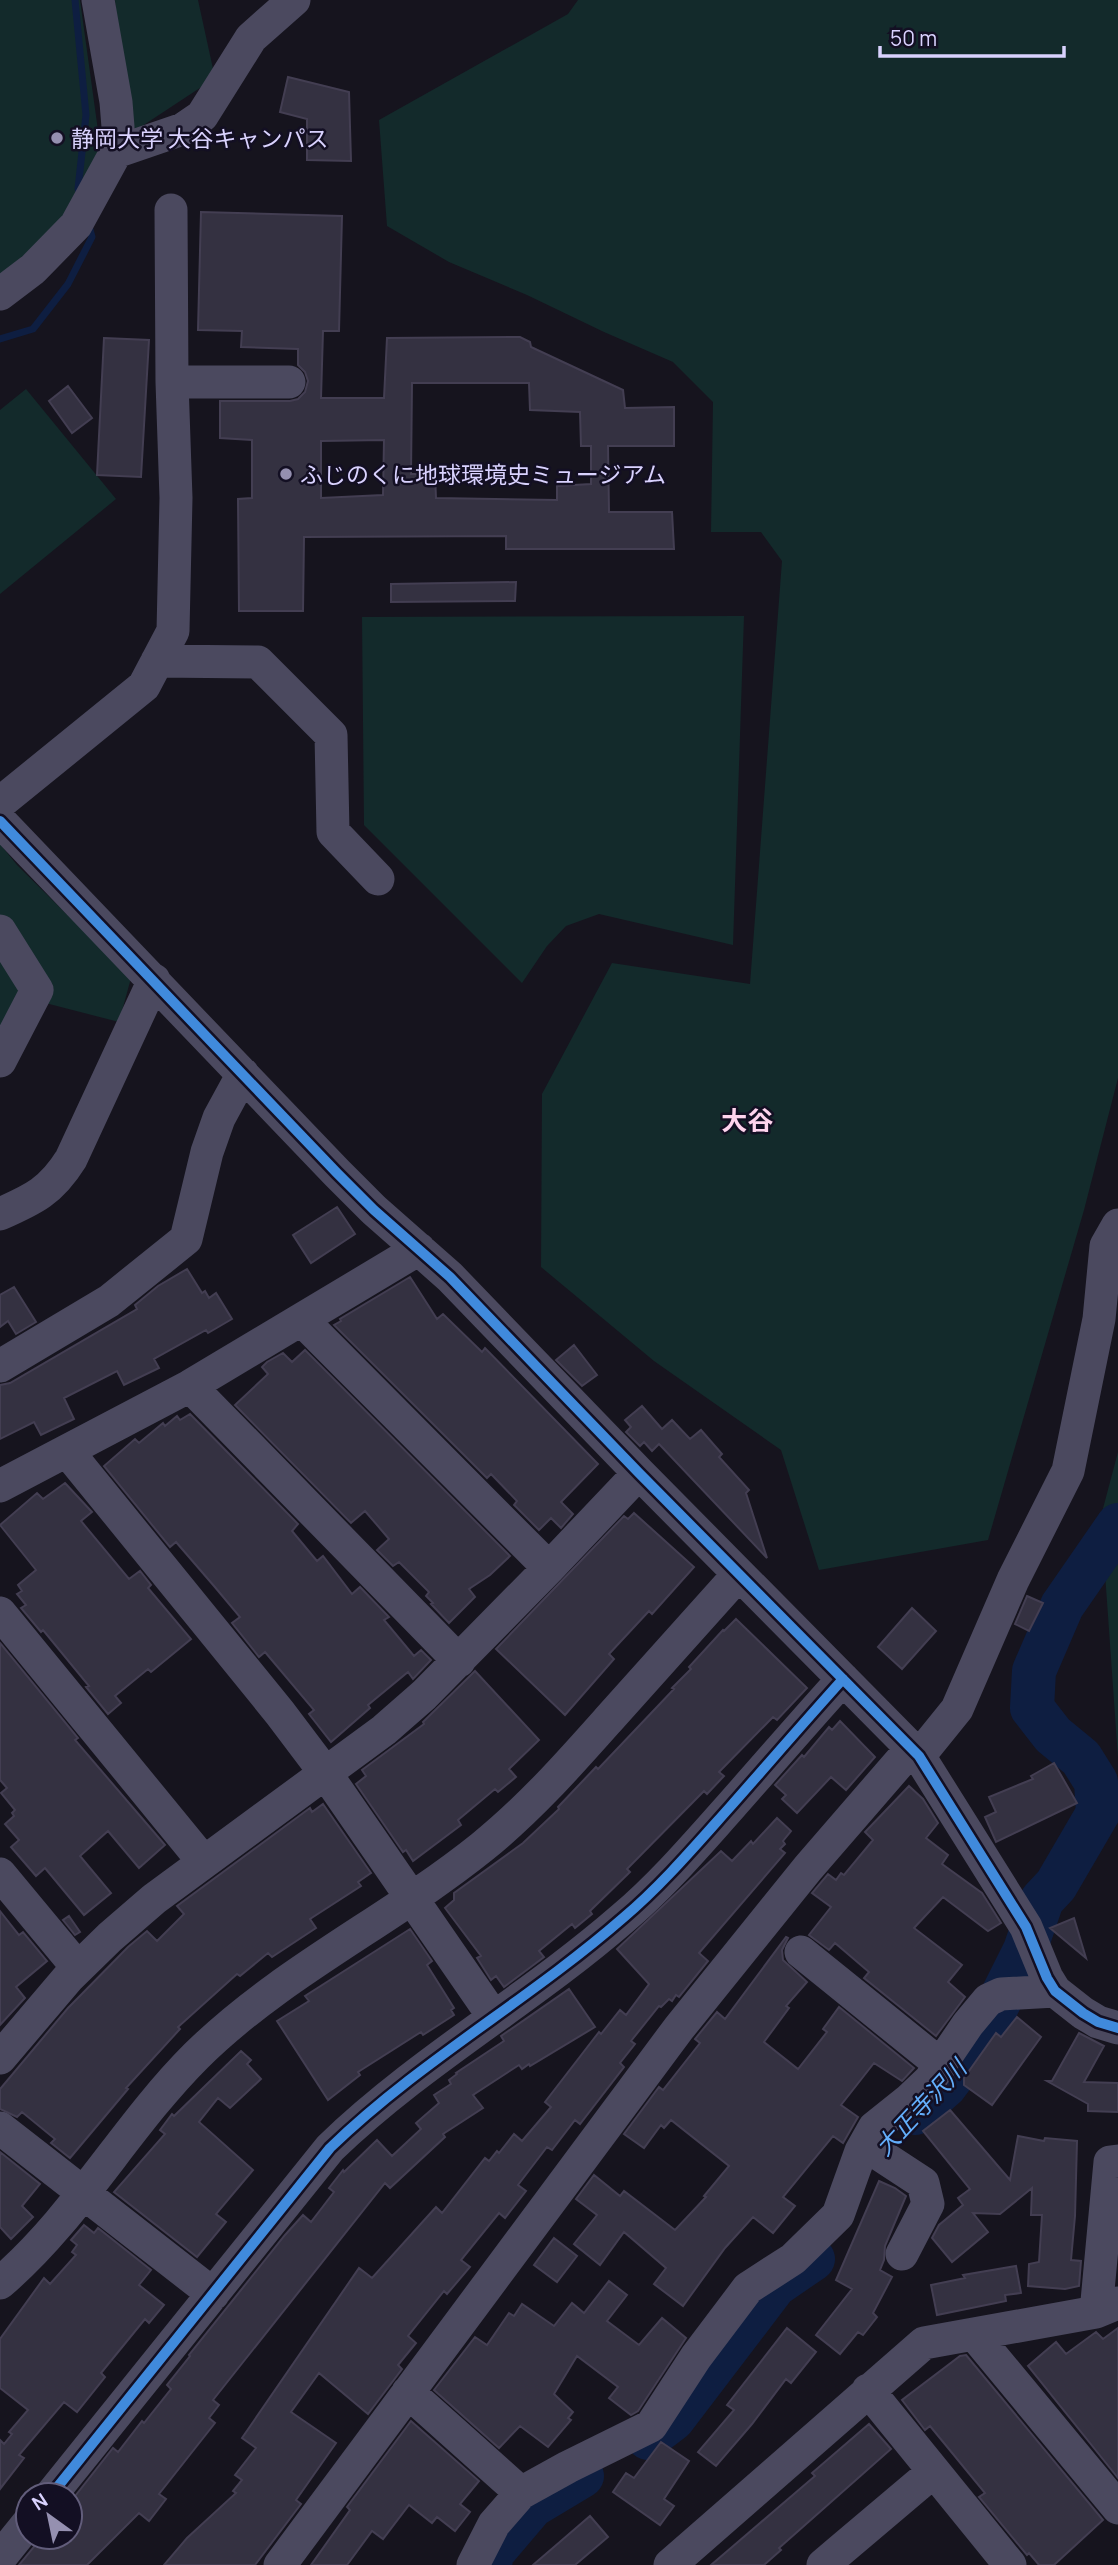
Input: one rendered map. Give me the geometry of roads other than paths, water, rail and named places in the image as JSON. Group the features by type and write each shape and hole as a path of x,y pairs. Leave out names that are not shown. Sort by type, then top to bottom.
{"street":[{"path":"0,294 33,269 76,225 116,152 116,102 98,0"},
{"path":"116,152 183,130 202,116 251,38 294,0"},
{"path":"0,803 144,686 173,631 176,498 171,210"},
{"path":"172,382 289,382"},
{"path":"157,660 258,662 331,735 333,832 379,879"},
{"path":"0,821 337,1173 374,1210 450,1277 738,1575 915,1752 1031,1938 1055,1991 1098,2022 1118,2028"},
{"path":"0,931 37,990 0,1061"},
{"path":"0,1214 41,1195 59,1179 71,1159 154,980"},
{"path":"0,1366 109,1301 186,1239 207,1152 219,1118 243,1074"},
{"path":"280,2565 679,2028 808,1868 957,1709 1013,1580 1068,1471 1099,1319 1106,1246 1118,1225"},
{"path":"0,1486 190,1386 419,1249"},
{"path":"302,1320 550,1568"},
{"path":"190,1386 459,1661"},
{"path":"68,1452 280,1713 326,1774 494,2016"},
{"path":"0,2057 36,2013 110,1937 203,1861 384,1730 459,1661 639,1473"},
{"path":"0,2283 22,2264 84,2194 141,2120 206,2047 253,2006 296,1974 481,1848 533,1802 738,1575"},
{"path":"0,1613 203,1861"},
{"path":"62,2481 330,2148 376,2105 625,1917 696,1846 843,1679"},
{"path":"0,1874 78,1969"},
{"path":"801,1952 941,2065"},
{"path":"474,2565 494,2524 521,2493 651,2426 696,2357 748,2288 793,2259 838,2215 871,2149 874,2128 909,2101 941,2065 968,2024 988,2000 1010,1993 1055,1991"},
{"path":"0,2128 213,2294"},
{"path":"871,2149 923,2183 928,2204 902,2254"},
{"path":"670,2565 924,2343 1107,2308 1110,2162 1118,2161"},
{"path":"974,2334 1115,2498"},
{"path":"868,2390 1010,2565"},
{"path":"408,2392 521,2493"},
{"path":"822,2565 933,2472"},
{"path":"0,2558 14,2540"}],"waterway":[{"path":"75,0 86,115 78,189 80,194"},
{"path":"0,339 33,329 68,284 92,237 89,226"},
{"name":"大正寺沢川","path":"915,2113 945,2086 981,2038 1025,1950 1042,1900 1056,1885 1098,1813 1096,1782 1081,1758 1053,1735 1032,1708 1034,1671 1062,1606 1118,1525"},
{"name":"大正寺沢川","path":"648,2438 673,2419 775,2285 813,2259"},
{"name":"大正寺沢川","path":"490,2565 492,2553 532,2506 582,2476"}],"place":[{"name":"静岡大学 大谷キャンパス","path":"57,138"},
{"name":"ふじのくに地球環境史ミュージアム","path":"286,474"}],"district":[{"name":"大谷","path":"747,1120"}]}
